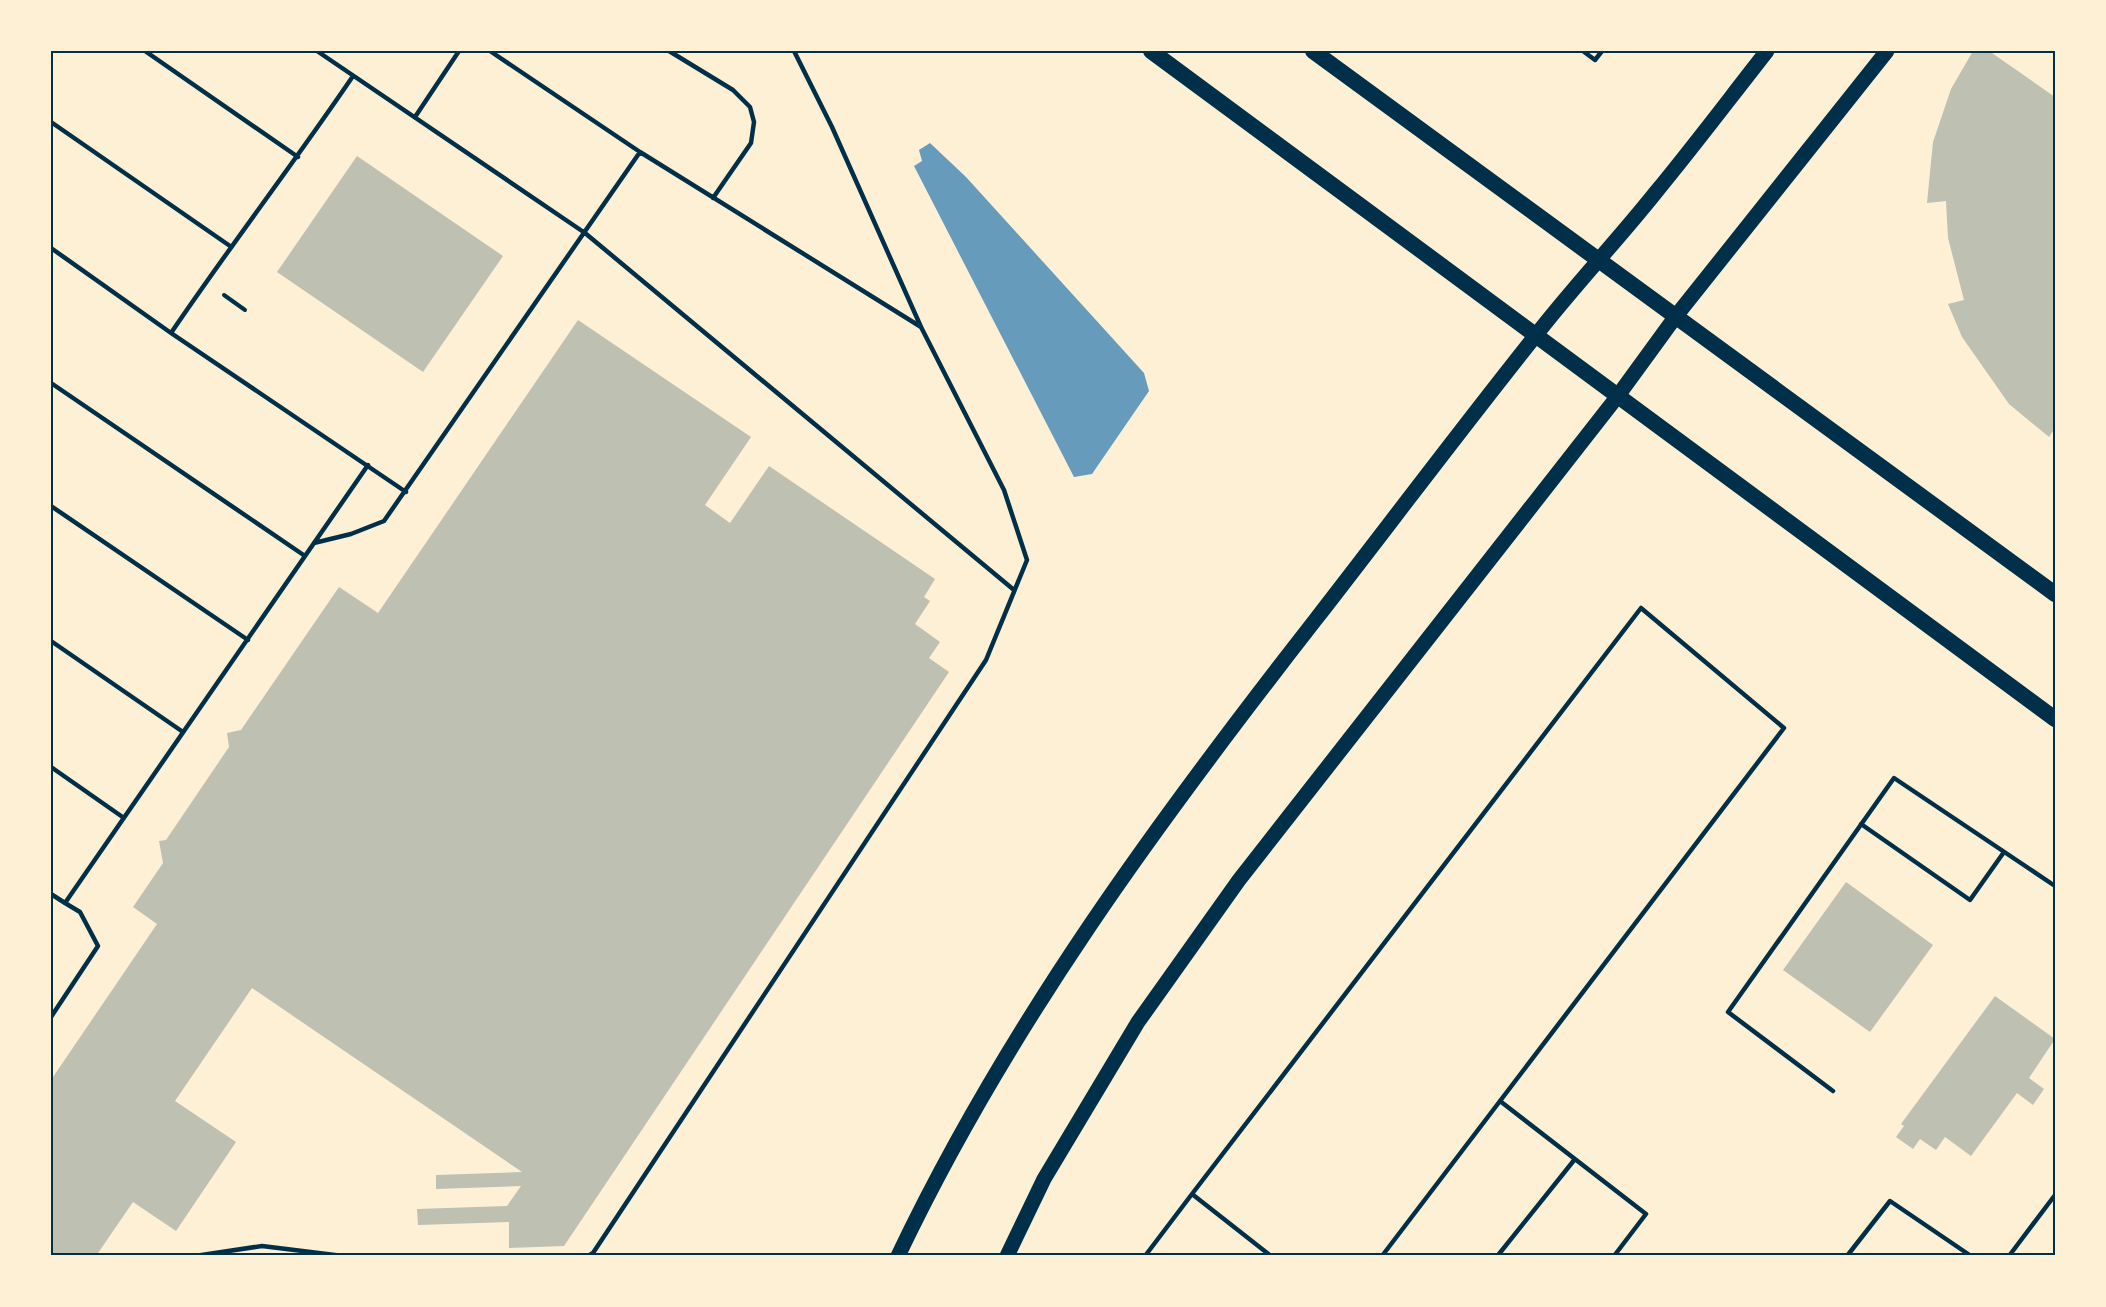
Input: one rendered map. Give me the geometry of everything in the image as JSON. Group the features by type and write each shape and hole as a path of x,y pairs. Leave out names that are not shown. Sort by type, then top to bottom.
{"highway":[{"path":"1151,51 1534,337 2055,719"},
{"path":"1313,51 2055,594"}],"main road":[{"path":"898,1256 930,1188 1029,1015 1125,871 1205,761 1534,337 1654,195 1767,51"},
{"path":"1007,1256 1044,1179 1145,1012 1247,870 1617,397 1676,316 1887,51"}],"lane":[{"path":"145,51 298,158"},
{"path":"317,51 585,233 1014,590"},
{"path":"415,117 459,51"},
{"path":"490,51 640,152 921,327"},
{"path":"669,51 733,90 750,107 754,122 751,143 713,198"},
{"path":"588,1256 593,1253 986,660 1027,560 1004,490 921,327 832,127 794,51"},
{"path":"1583,51 1595,60 1602,51"},
{"path":"171,333 230,246 298,158 353,76"},
{"path":"51,122 230,246"},
{"path":"314,543 351,534 384,521 640,152"},
{"path":"51,248 171,333 406,492"},
{"path":"51,383 305,556"},
{"path":"65,903 368,465"},
{"path":"51,506 248,640"},
{"path":"1145,1256 1641,608 1784,728 1382,1256"},
{"path":"51,641 183,732"},
{"path":"51,767 124,818"},
{"path":"1833,1091 1728,1012 1894,778 2055,886"},
{"path":"1861,824 1970,900 2004,852"},
{"path":"51,894 80,912 98,946 51,1017"},
{"path":"1500,1101 1646,1214 1614,1256"},
{"path":"1499,1255 1575,1159"},
{"path":"1192,1194 1271,1256"},
{"path":"2009,1256 2055,1195"},
{"path":"1847,1256 1890,1201 1971,1256"},
{"path":"195,1256 262,1246 343,1256"}],"water":[{"path":"930,143 966,177 1144,373 1149,391 1092,474 1074,477 914,166 922,161 919,150"}],"building":[{"path":"1973,51 1989,51 2055,97 2055,428 2049,437 2009,404 1962,337 1948,304 1964,300 1948,238 1946,201 1927,203 1933,142 1951,89"},
{"path":"357,156 503,256 423,372 277,272"},
{"path":"578,320 751,437 705,505 730,523 769,466 935,579 924,597 930,601 915,624 940,642 929,658 949,672 564,1246 509,1248 509,1222 418,1225 417,1209 507,1206 521,1186 436,1189 436,1175 522,1172 252,988 175,1101 236,1142 176,1231 133,1202 96,1256 51,1256 51,1080 157,924 133,907 163,863 159,841 166,840 229,747 227,733 241,730 339,587 378,613"},
{"path":"1846,882 1933,945 1870,1032 1783,970"},
{"path":"1995,996 2055,1039 2029,1078 2044,1089 2033,1105 2017,1093 1971,1156 1945,1137 1936,1150 1920,1139 1913,1149 1896,1137 1904,1126 1901,1124"}]}
